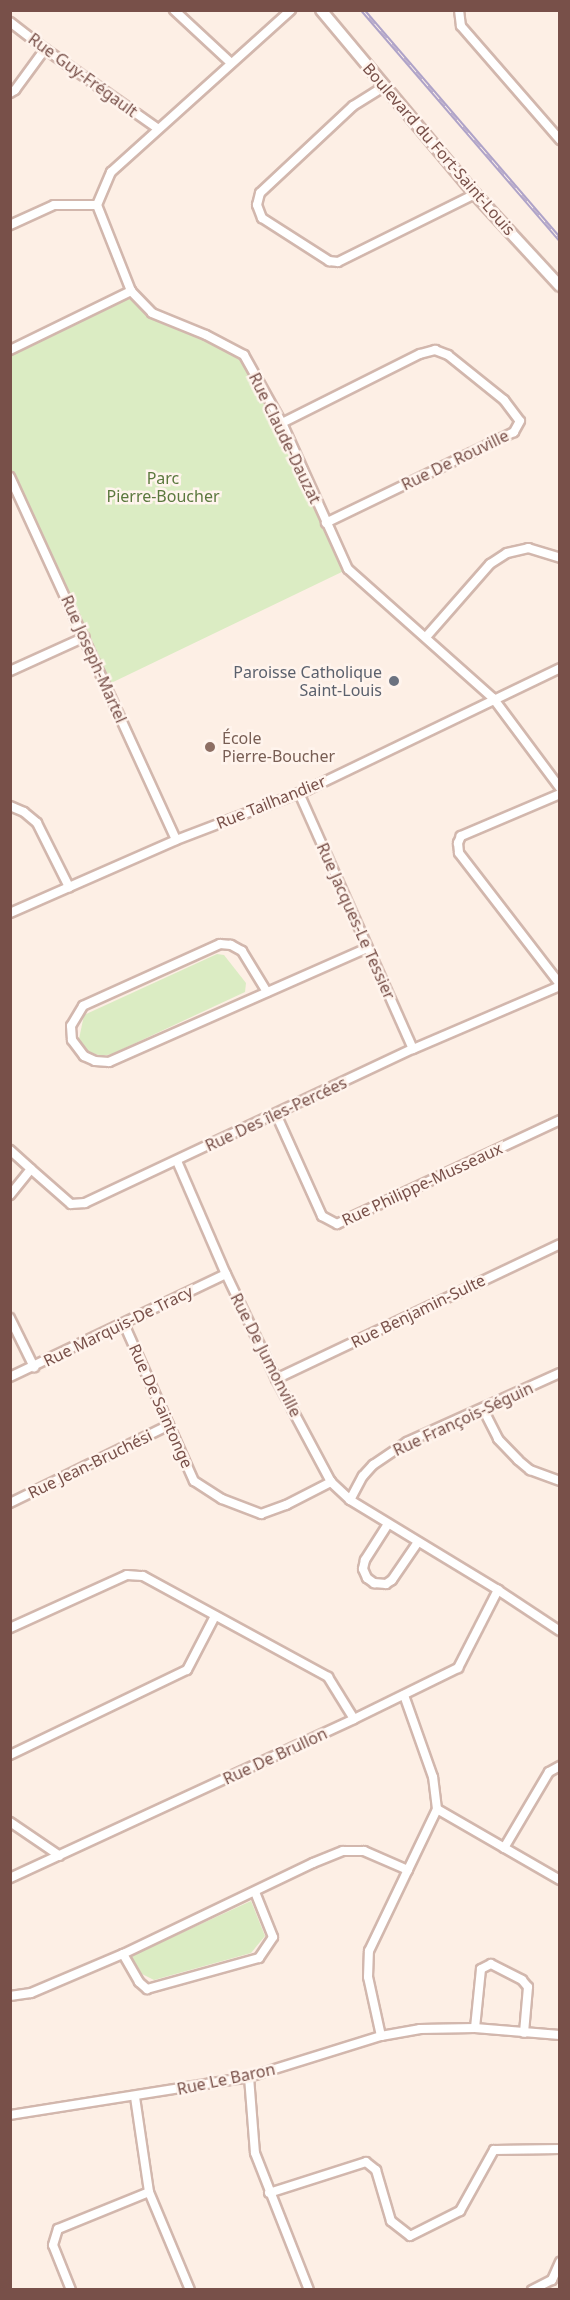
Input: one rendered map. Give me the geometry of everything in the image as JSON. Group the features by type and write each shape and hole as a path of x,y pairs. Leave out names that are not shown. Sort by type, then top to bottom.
{"street":[{"path":"174,10 230,62"},
{"path":"10,225 54,206 97,205 111,172 230,62 291,10"},
{"name":"Boulevard du Fort-Saint-Louis","path":"321,10 475,194 560,286"},
{"path":"459,10 461,26 560,140"},
{"name":"Rue Guy-Frégault","path":"10,22 157,128"},
{"path":"10,93 15,90 45,49"},
{"path":"385,86 353,106 260,193 257,205 262,219 329,261 338,262 475,194"},
{"name":"Rue Claude-Dauzat","path":"97,205 131,291 152,313 206,335 244,355 282,423 348,569 493,698 560,788"},
{"path":"10,350 131,291"},
{"name":"Rue De Rouville","path":"282,423 420,354 435,350 448,355 504,400 520,421 514,432 326,523"},
{"name":"Rue Joseph-Martel","path":"11,481 176,840"},
{"path":"426,638 490,564 507,553 528,548 560,558"},
{"path":"10,671 85,638"},
{"name":"Rue Tailhandier","path":"10,913 176,840 299,793 493,698 560,668"},
{"name":"Rue Jacques-Le Tessier","path":"299,793 413,1049"},
{"path":"560,794 462,836 458,843 459,852 560,985"},
{"path":"10,806 24,812 37,823 69,887"},
{"path":"267,992 242,951 231,945 220,944 82,1006 71,1026 72,1040 84,1056 95,1061 109,1062 368,948"},
{"name":"Rue Des îles-Percées","path":"10,1150 71,1203 85,1203 413,1049 560,985"},
{"name":"Rue Philippe-Musseaux","path":"276,1114 322,1216 338,1224 559,1121"},
{"name":"Rue De Jumonville","path":"177,1161 226,1274 276,1379 331,1482 350,1500 498,1590 560,1631"},
{"path":"10,1195 32,1169"},
{"name":"Rue Benjamin-Sulte","path":"276,1379 560,1244"},
{"name":"Rue Marquis-De Tracy","path":"10,1377 226,1274"},
{"path":"10,1318 34,1367"},
{"name":"Rue De Saintonge","path":"124,1324 194,1481 222,1499 261,1514 286,1505 331,1482"},
{"name":"Rue François-Séguin","path":"350,1500 363,1476 384,1457 406,1442 560,1373"},
{"path":"483,1409 498,1439 518,1460 530,1470 560,1481"},
{"name":"Rue Jean-Bruchési","path":"10,1503 169,1425"},
{"path":"388,1524 365,1560 363,1569 367,1578 374,1583 386,1584 392,1580 418,1542"},
{"path":"10,1629 127,1575 143,1576 328,1677 354,1719"},
{"name":"Rue De Brullon","path":"10,1878 354,1719 458,1668 498,1590"},
{"path":"10,1755 187,1670 215,1616"},
{"path":"381,2036 368,1977 369,1951 437,1809 433,1777 404,1695"},
{"path":"504,1848 549,1772 560,1766"},
{"path":"437,1809 560,1880"},
{"path":"10,1822 60,1856"},
{"path":"10,1996 31,1993 123,1954 343,1851 364,1851 408,1870"},
{"path":"123,1954 139,1982 147,1989 259,1958 273,1937 255,1892"},
{"path":"475,2028 481,1969 491,1964 522,1980 528,1987 524,2033"},
{"name":"Rue Le Baron","path":"10,2115 135,2097 249,2077 381,2036 420,2030 475,2028 560,2035"},
{"path":"249,2077 255,2153 309,2289"},
{"path":"135,2097 148,2192 190,2289"},
{"path":"269,2193 366,2162 376,2170 391,2221 410,2236 460,2211 494,2150 560,2150"},
{"path":"72,2289 53,2245 58,2229 148,2192"},
{"path":"532,2289 552,2280 560,2262"}],"green space":[{"name":"Parc Pierre-Boucher","path":"131,291 152,313 244,355 282,423 348,569 107,685 11,477 10,350"},
{"path":"217,954 224,955 246,983 245,992 112,1054 102,1056 89,1052 79,1039 84,1015"},
{"path":"251,1901 265,1936 251,1953 154,1980 142,1974 131,1956"}],"railway":[{"path":"363,10 560,239"}],"place":[{"name":"Paroisse Catholique Saint-Louis","path":"394,681"},
{"name":"École Pierre-Boucher","path":"210,747"}]}
